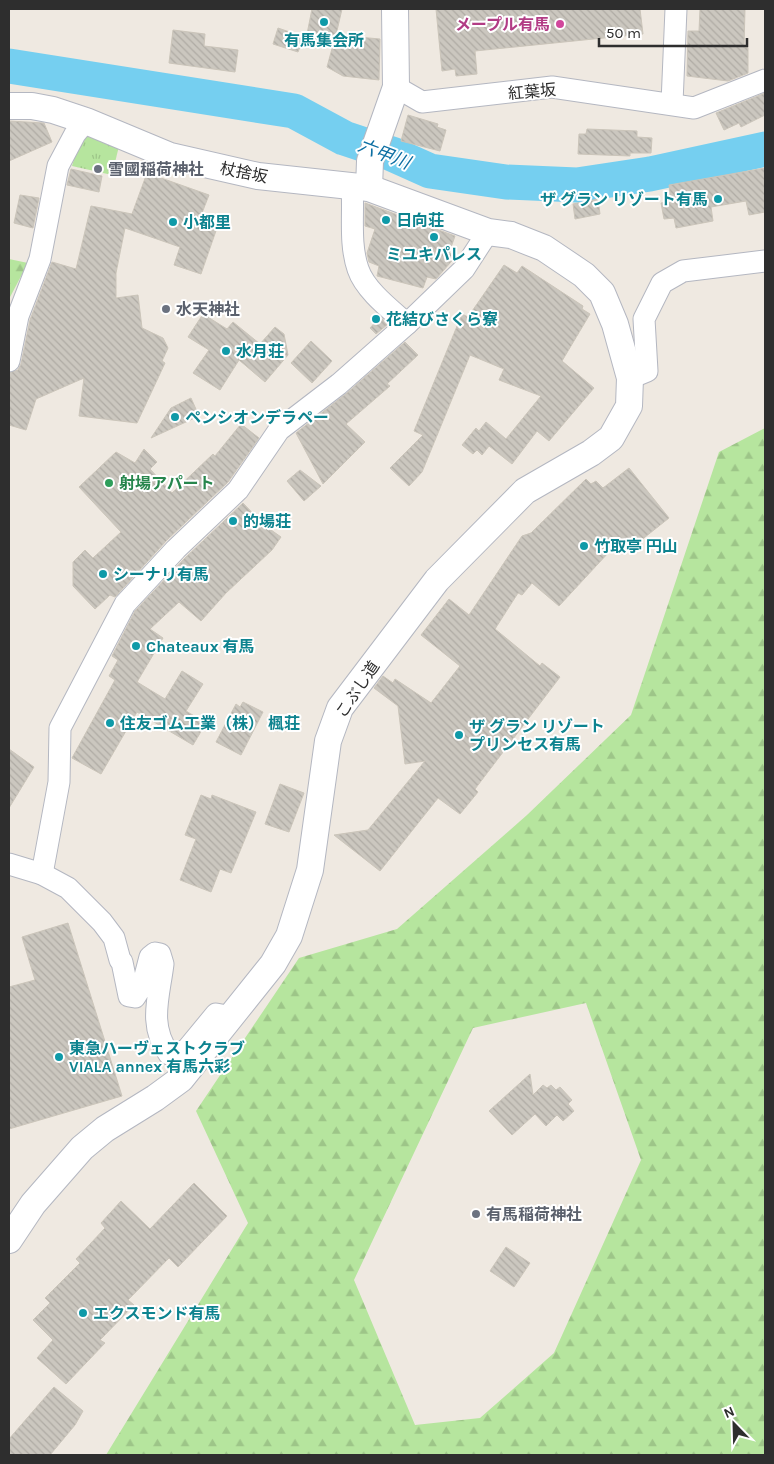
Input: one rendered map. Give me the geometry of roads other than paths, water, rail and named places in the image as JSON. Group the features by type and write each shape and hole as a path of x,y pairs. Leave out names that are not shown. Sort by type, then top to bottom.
{"street":[{"path":"395,9 396,87 361,188 352,223 358,269 371,289 407,324"},
{"path":"672,103 676,9"},
{"name":"紅葉坂","path":"396,87 422,102 552,87 672,103 694,108 765,80"},
{"name":"杖捨坂","path":"9,106 32,106 86,121 170,156 258,176 361,188 488,232 511,235 544,248 590,281 602,294 615,324 630,378"},
{"path":"9,361 18,316 40,259 58,166 75,134 86,121"},
{"path":"42,874 59,782 60,728 125,604 176,549 238,490 279,430 346,378 407,324 464,269 488,232"},
{"path":"630,378 647,370 644,319 662,283 683,271 765,261"},
{"name":"こぶし道","path":"9,1240 33,1204 82,1148 105,1129 155,1098 181,1078 273,964 289,936 310,870 328,741 340,708 437,580 525,491 591,453 611,438 628,406 630,378"},
{"path":"9,864 42,874 57,881 74,893 102,922 114,938 122,962 129,996 135,997 143,984 150,957 155,953 160,954 163,964 155,1023 161,1043 169,1054 178,1055 188,1048 216,1014 232,1017"}],"waterway":[{"name":"六甲川","path":"9,66 294,111 344,138 392,154 430,171 506,182 577,185 650,174 765,149"}],"place":[{"name":"有馬集会所","path":"324,22"},
{"name":"メープル有馬","path":"560,24"},
{"name":"雪國稲荷神社","path":"98,169"},
{"name":"ザ グラン リゾート有馬","path":"718,199"},
{"name":"日向荘","path":"386,220"},
{"name":"小都里","path":"173,222"},
{"name":"ミユキパレス","path":"434,237"},
{"name":"水天神社","path":"166,309"},
{"name":"花結びさくら寮","path":"376,319"},
{"name":"水月荘","path":"226,351"},
{"name":"ペンシオンデラペー","path":"175,417"},
{"name":"射場アパート","path":"109,483"},
{"name":"的場荘","path":"233,521"},
{"name":"竹取亭 円山","path":"584,546"},
{"name":"シーナリ有馬","path":"103,574"},
{"name":"Chateaux 有馬","path":"136,646"},
{"name":"住友ゴム工業（株） 楓荘","path":"110,723"},
{"name":"ザ グラン リゾート プリンセス有馬","path":"459,735"},
{"name":"東急ハーヴェストクラブ VIALA annex 有馬六彩","path":"59,1057"},
{"name":"有馬稲荷神社","path":"476,1214"},
{"name":"エクスモンド有馬","path":"83,1313"}]}
